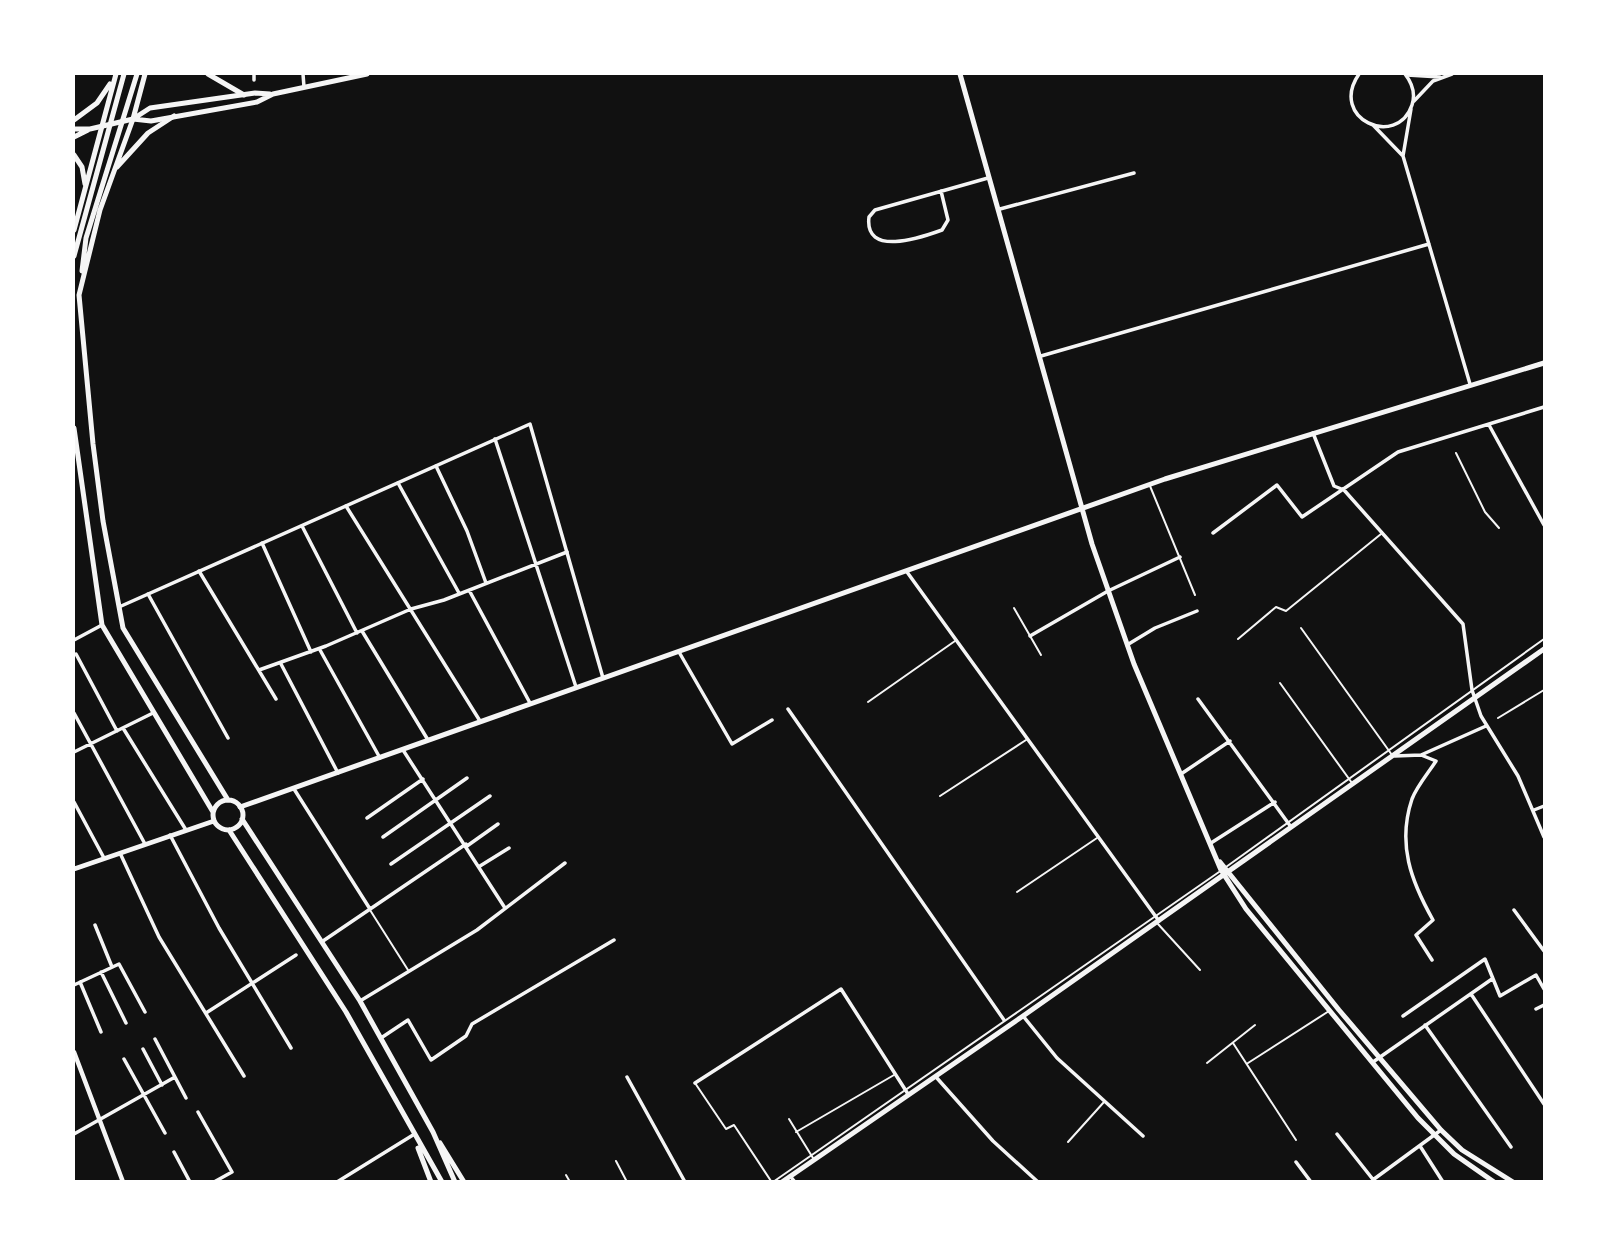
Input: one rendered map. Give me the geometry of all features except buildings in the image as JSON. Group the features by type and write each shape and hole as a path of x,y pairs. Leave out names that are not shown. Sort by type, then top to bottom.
{"main road":[{"path":"74,256 124,74"},
{"path":"138,74 86,238 79,295 93,444 117,608 123,628 228,800 240,807 1150,485 1471,383 1545,363"},
{"path":"79,295 113,172 133,118 145,74"},
{"path":"208,74 244,94"},
{"path":"74,129 90,129 133,118 150,108 244,94 273,94 346,76 367,74"},
{"path":"960,74 1041,356 1081,509 1108,592 1127,645 1220,862 1246,909 1372,1062 1454,1154 1494,1181"},
{"path":"74,120 97,103 115,76"},
{"path":"74,230 115,76"},
{"path":"133,118 150,121 257,102 273,94"},
{"path":"113,172 148,133 174,116"},
{"path":"74,137 90,129"},
{"path":"74,155 82,167 86,187"},
{"path":"74,428 81,501 102,625 213,812 214,821 220,828 229,830 237,827 242,820"},
{"path":"782,1181 906,1091 935,1076 1023,1016 1158,922 1225,871 1545,649"},
{"path":"213,812 219,803 228,800"},
{"path":"240,807 242,820 360,1001 433,1132 464,1181"},
{"path":"74,869 214,821"},
{"path":"229,830 346,1012 413,1135 442,1181"},
{"path":"1225,871 1441,1130 1462,1150 1513,1181"},
{"path":"74,1052 123,1181"},
{"path":"433,1132 455,1181"},
{"path":"413,1135 431,1181"}],"street":[{"path":"254,74 254,80"},
{"path":"303,74 304,87"},
{"path":"1358,74 1351,90 1353,107 1364,121 1381,127 1399,122 1411,109"},
{"path":"1406,74 1442,77"},
{"path":"1406,74 1412,83 1414,100"},
{"path":"1452,74 1427,86 1414,100 1403,156 1471,383"},
{"path":"1373,125 1403,156"},
{"path":"1000,209 1134,173"},
{"path":"941,191 948,220 942,230 886,242 872,236 868,222 873,212 941,191 990,177"},
{"path":"1041,356 1429,244"},
{"path":"1213,533 1277,485 1302,517 1398,452 1545,407"},
{"path":"117,608 530,424 603,680"},
{"path":"1489,425 1545,526"},
{"path":"1313,433 1334,486 1344,490 1463,624 1475,698 1486,726 1518,776 1545,837"},
{"path":"495,439 533,564 576,689"},
{"path":"436,466 467,531 486,583"},
{"path":"398,483 459,593"},
{"path":"346,506 481,722"},
{"path":"302,526 357,633"},
{"path":"262,543 311,652"},
{"path":"259,670 319,649 411,609 567,552"},
{"path":"1030,636 1108,592 1180,557"},
{"path":"199,571 276,699"},
{"path":"907,572 1158,922"},
{"path":"469,589 531,705"},
{"path":"148,594 228,738"},
{"path":"1127,645 1155,628 1197,611"},
{"path":"74,640 102,625"},
{"path":"362,631 429,740"},
{"path":"319,649 380,758"},
{"path":"679,652 732,744 772,720"},
{"path":"76,654 117,731"},
{"path":"281,664 338,773"},
{"path":"1198,699 1291,827"},
{"path":"788,709 1004,1020"},
{"path":"74,713 145,844"},
{"path":"74,752 153,713"},
{"path":"1393,756 1421,755 1486,726"},
{"path":"123,728 186,830"},
{"path":"1181,774 1230,741"},
{"path":"403,750 506,908"},
{"path":"1421,755 1436,761 1412,797 1405,842 1413,885 1433,920 1416,935 1433,960"},
{"path":"383,837 467,778"},
{"path":"367,818 423,779"},
{"path":"294,789 370,909"},
{"path":"391,864 490,796"},
{"path":"74,802 104,859"},
{"path":"1211,843 1275,802"},
{"path":"1534,810 1545,806"},
{"path":"322,942 498,824"},
{"path":"170,835 251,984 291,1048"},
{"path":"480,866 509,848"},
{"path":"120,853 159,937 244,1076"},
{"path":"360,1001 477,930 565,863"},
{"path":"1514,910 1545,951"},
{"path":"95,925 113,967"},
{"path":"381,1038 408,1020 431,1060 466,1035 472,1024 614,940"},
{"path":"206,1013 296,956"},
{"path":"1403,1016 1485,959 1500,996 1535,975 1545,989"},
{"path":"74,985 119,964 145,1012"},
{"path":"101,972 126,1023"},
{"path":"1372,1062 1492,979"},
{"path":"80,982 101,1032"},
{"path":"695,1083 841,989 906,1091"},
{"path":"1471,994 1545,1104"},
{"path":"1536,1009 1545,1004"},
{"path":"1023,1016 1057,1058 1143,1136"},
{"path":"1425,1025 1511,1147"},
{"path":"155,1039 187,1098"},
{"path":"143,1049 162,1085"},
{"path":"124,1059 165,1133"},
{"path":"935,1076 993,1141 1038,1181"},
{"path":"74,1135 175,1077"},
{"path":"627,1077 685,1181"},
{"path":"198,1112 232,1172 214,1181"},
{"path":"1337,1134 1373,1181 1441,1130"},
{"path":"337,1181 413,1135"},
{"path":"1420,1146 1443,1181"},
{"path":"174,1152 190,1181"},
{"path":"1296,1162 1311,1181"},
{"path":"790,1176 795,1181"}],"lane":[{"path":"1456,453 1485,512 1499,528"},
{"path":"1150,485 1195,595"},
{"path":"1238,639 1276,607 1286,611 1382,533"},
{"path":"1014,608 1041,655"},
{"path":"1301,628 1393,756"},
{"path":"906,1091 1154,914 1225,871 1287,820 1545,639"},
{"path":"868,702 956,640"},
{"path":"1280,682 1353,784"},
{"path":"1498,718 1545,690"},
{"path":"940,796 1027,740"},
{"path":"1017,892 1097,838"},
{"path":"370,909 409,971"},
{"path":"1158,922 1200,970"},
{"path":"1248,1063 1330,1010"},
{"path":"1207,1063 1255,1025"},
{"path":"1233,1043 1296,1140"},
{"path":"796,1132 895,1074"},
{"path":"695,1083 726,1129 734,1125 772,1181 812,1157 789,1119"},
{"path":"1068,1142 1104,1101"},
{"path":"616,1161 627,1181"},
{"path":"566,1175 570,1181"}]}
